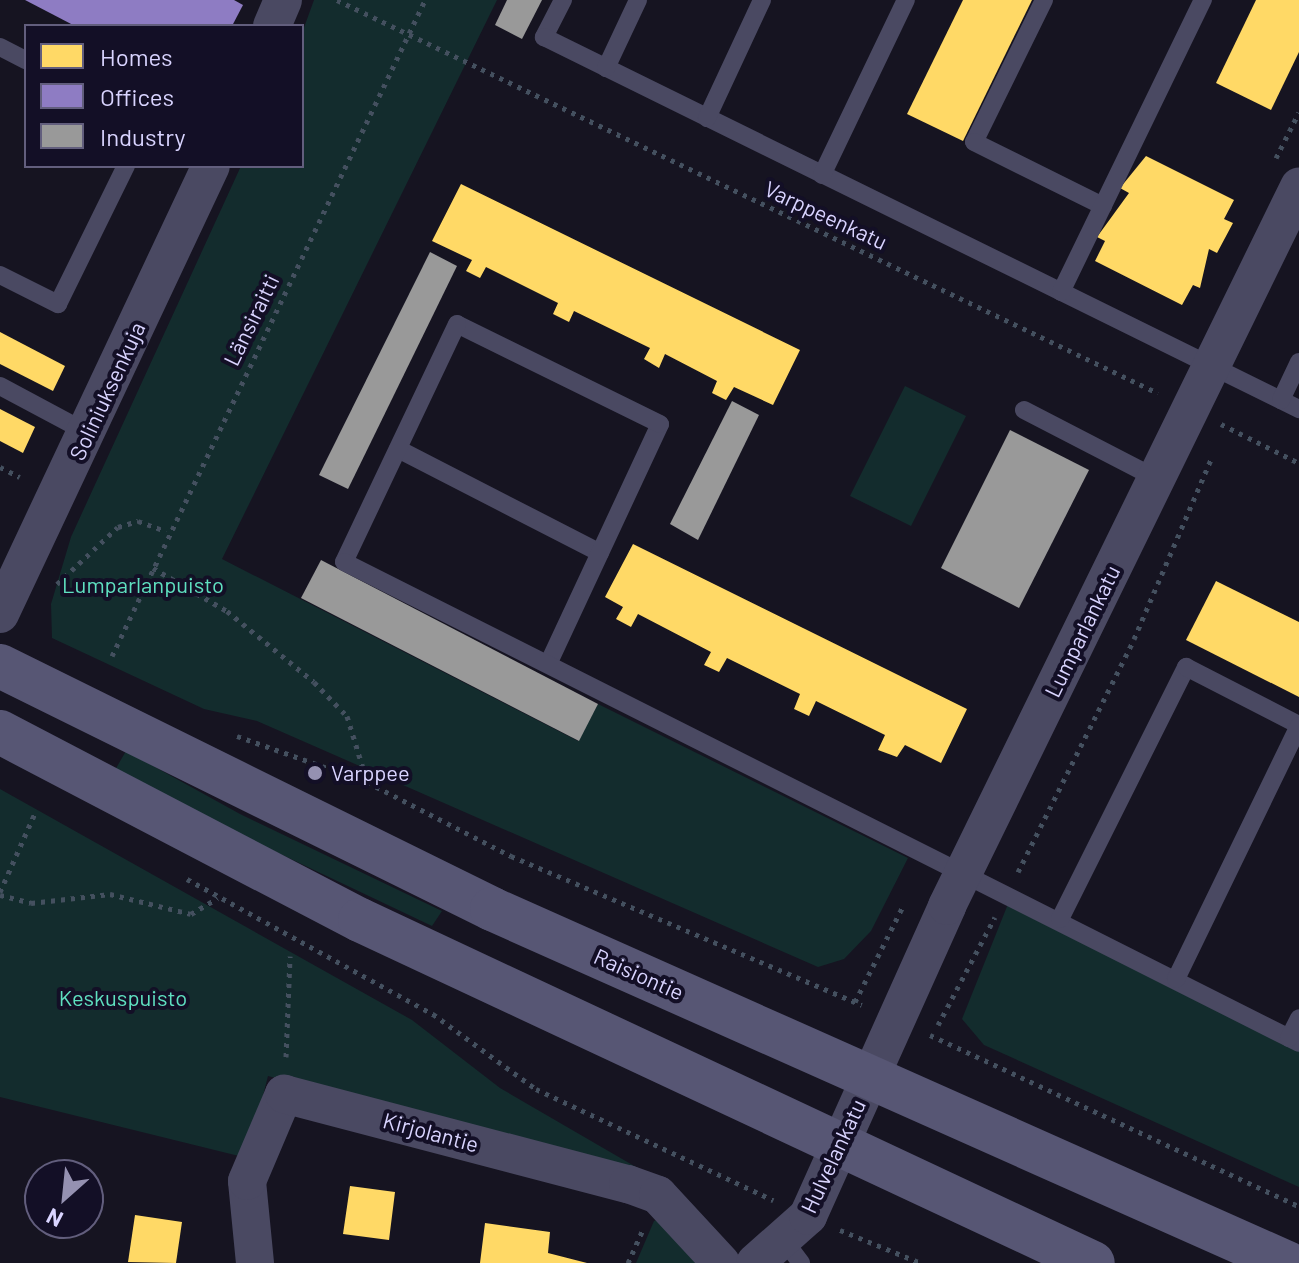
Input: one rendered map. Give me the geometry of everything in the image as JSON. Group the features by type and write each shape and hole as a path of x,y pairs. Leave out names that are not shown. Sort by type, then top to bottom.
{"main road":[{"name":"Raisiontie","path":"0,666 492,909 1287,1263"},
{"path":"0,732 360,920 1093,1263"}],"street":[{"path":"273,24 283,0"},
{"name":"Soliniuksenkuja","path":"0,614 88,433 210,168"},
{"name":"Lumparlankatu","path":"870,1077 965,871 1299,187"},
{"name":"Hulvelankatu","path":"781,1256 808,1216 870,1077"},
{"path":"255,1263 247,1181 284,1094"},
{"name":"Kirjolantie","path":"284,1094 628,1184 658,1195 721,1263"}],"lane":[{"path":"563,0 544,37 1299,409"},
{"path":"606,68 638,0"},
{"path":"707,118 762,0"},
{"path":"822,175 906,0"},
{"path":"1044,0 974,142 1103,206"},
{"path":"1061,292 1203,0"},
{"path":"0,47 24,59"},
{"path":"0,275 58,304 125,168"},
{"path":"550,660 660,424 457,324 344,562 550,660 1294,1040 1299,1018"},
{"path":"1281,400 1299,362"},
{"path":"0,386 88,433"},
{"path":"1024,410 1156,478"},
{"path":"398,449 600,553"},
{"path":"1060,919 1186,667 1299,726 1176,979"}],"path":[{"name":"Varppeenkatu","path":"337,0 1299,463"},
{"name":"Länsiraitti","path":"112,656 153,568 166,531 425,0"},
{"path":"932,1036 1008,892 1134,639 1245,382"},
{"path":"0,467 20,477"},
{"path":"47,597 118,527 138,521 166,531"},
{"path":"153,568 227,611 314,682 347,716 367,782"},
{"path":"226,733 367,782 497,849 896,1019 1299,1206"},
{"path":"35,813 0,894 31,903 110,894 191,914 218,897"},
{"path":"183,876 433,1014 536,1089 742,1186"},
{"path":"284,1094 290,956"},
{"path":"865,1241 921,1263"}],"green space":[{"name":"Lumparlanpuisto","path":"314,0 497,0 222,559 578,741 598,704 908,858 871,931 844,959 818,967 257,721 204,709 52,638 51,604 71,537 240,168 304,168 304,28"},
{"path":"905,386 966,416 911,526 850,496"},
{"path":"126,751 240,814 442,911 432,926 230,830 115,770"},
{"name":"Keskuspuisto","path":"0,789 412,1020 500,1088 648,1174 268,1076 247,1158 0,1097"},
{"path":"1008,904 1299,1048 1299,1187 984,1045 962,1019"},
{"path":"666,1217 707,1263 636,1263 654,1221"}],"building: Homes":[{"path":"963,0 1032,0 963,141 907,114"},
{"path":"1256,0 1299,0 1299,52 1271,110 1216,83"},
{"path":"1146,156 1234,200 1224,219 1233,223 1217,253 1209,249 1200,288 1193,285 1182,305 1095,261 1105,241 1097,237 1129,193 1120,188"},
{"path":"461,184 800,350 773,405 734,387 726,400 712,393 717,381 665,354 659,368 644,359 650,348 574,311 569,322 553,314 558,303 486,267 480,278 466,271 472,260 432,241"},
{"path":"0,332 65,366 53,391 0,364"},
{"path":"0,409 35,427 23,453 0,441"},
{"path":"633,544 967,709 941,763 905,745 897,757 878,750 885,735 816,701 809,716 794,709 800,694 727,658 719,672 704,665 711,652 638,614 631,627 616,619 623,607 605,597"},
{"path":"1216,581 1299,622 1299,697 1186,640"},
{"path":"350,1186 395,1192 389,1240 343,1234"},
{"path":"135,1215 182,1222 176,1263 128,1262"},
{"path":"485,1223 550,1232 548,1253 587,1263 480,1263"}],"building: Offices":[{"path":"25,0 234,0 243,5 233,24 71,24"}],"building: Industry":[{"path":"507,0 542,0 522,39 495,25"},
{"path":"430,252 457,266 348,489 319,475"},
{"path":"732,401 759,415 698,540 670,524"},
{"path":"1010,430 1089,470 1019,608 941,568"},
{"path":"321,560 598,704 579,741 301,598"}],"place":[{"name":"Varppee","path":"315,773"}]}
